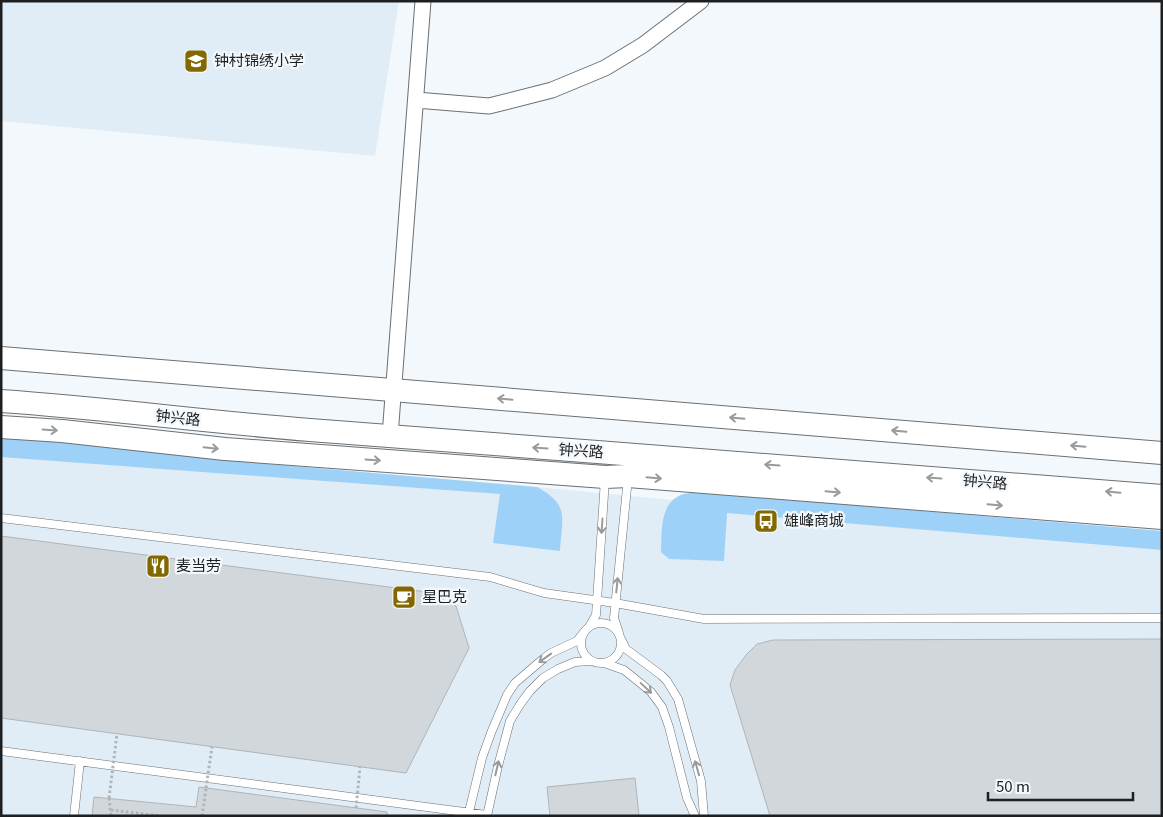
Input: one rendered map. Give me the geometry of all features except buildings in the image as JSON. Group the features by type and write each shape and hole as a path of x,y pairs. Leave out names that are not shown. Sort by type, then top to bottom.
{"main road":[{"path":"1,358 1162,453"},
{"name":"钟兴路","path":"1,401 62,405 238,424 1162,496"},
{"name":"钟兴路","path":"1,427 62,431 225,449 605,477 628,476 1162,518"}],"street":[{"path":"390,436 423,1"},
{"path":"416,100 489,106 552,90 605,68 643,45 701,1"}],"lane":[{"path":"628,476 614,618 626,649 661,675 678,699 701,781 704,816"},
{"path":"591,661 586,657 581,645 582,638 596,615 605,477"},
{"path":"1,518 490,577 544,593 704,618 1162,618"},
{"path":"1,751 468,814 487,815 510,721 521,703 530,690 543,678 575,662 591,661 604,663 616,658 621,646 620,636 614,628 608,624 595,624 577,641 551,653 516,683 507,695 491,733 482,758 468,814"},
{"path":"604,663 624,670 651,692 662,708 669,727 687,798 695,816"},
{"path":"74,816 80,762"}],"path":[{"path":"111,816 109,798 116,734"},
{"path":"202,816 212,747"},
{"path":"356,808 360,767"},
{"path":"111,810 161,816"}],"shaded area":[{"name":"钟村锦绣小学","path":"1,1 399,1 375,156 1,121"},
{"path":"1,438 211,459 672,500 682,494 1162,531 1162,816 1,816"},
{"path":"1,438 93,445 211,459 537,487 555,500 562,513 560,551 493,543 500,494 1,457"},
{"path":"697,492 1162,531 1162,550 727,513 724,561 669,559 661,552 665,512 674,499 683,494"}],"place":[{"name":"钟村锦绣小学","path":"196,61"},
{"name":"雄峰商城","path":"766,521"},
{"name":"麦当劳","path":"158,566"},
{"name":"星巴克","path":"404,597"}]}
